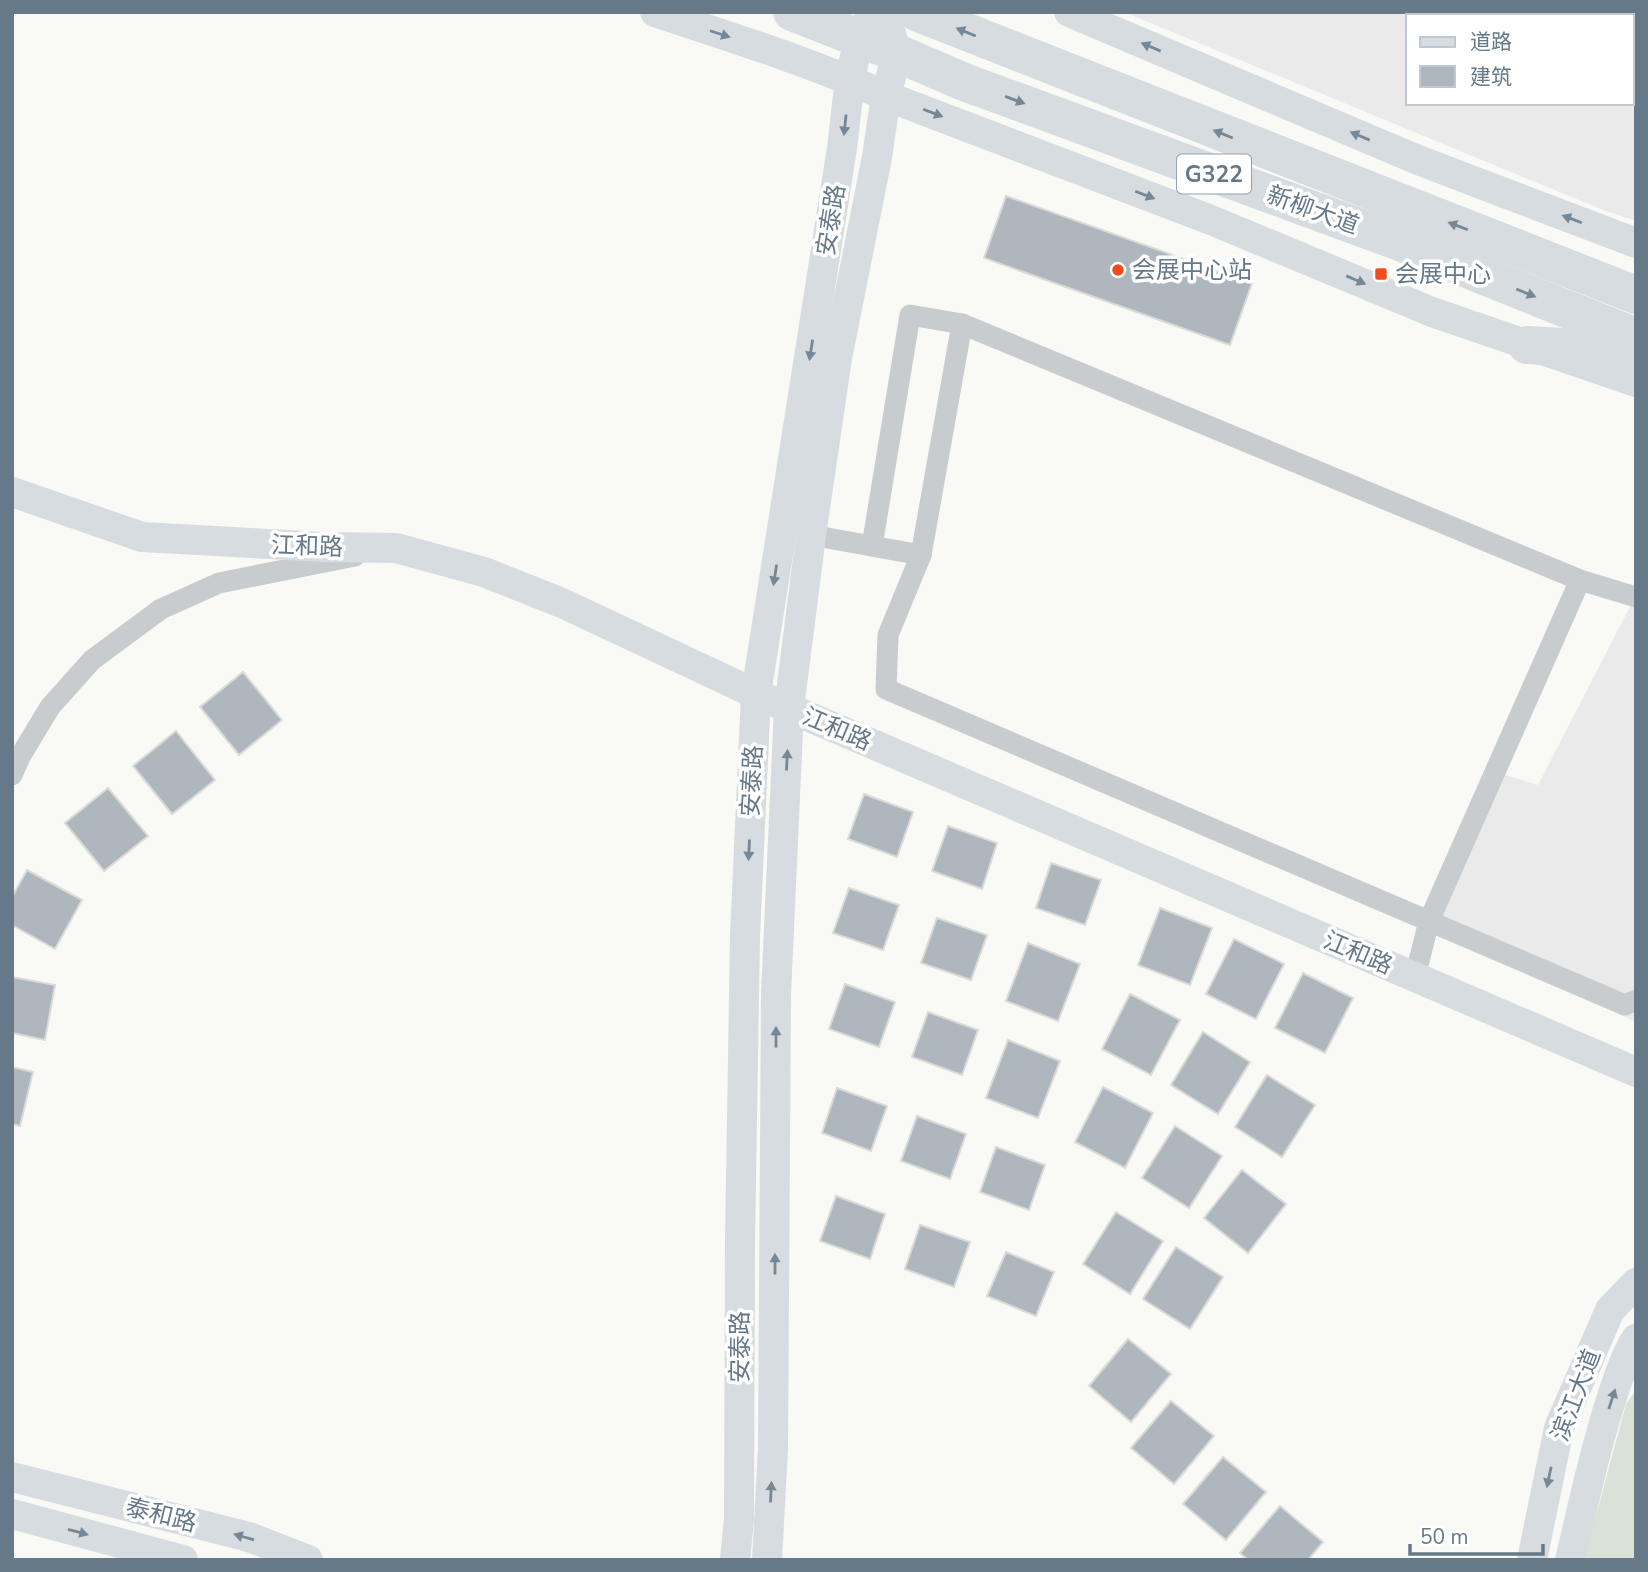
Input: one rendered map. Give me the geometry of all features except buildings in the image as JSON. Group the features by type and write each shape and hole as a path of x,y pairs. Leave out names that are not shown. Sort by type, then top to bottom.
{"highway":[{"name":"新柳大道","path":"792,12 872,21 897,53 964,82 1400,242 1636,337"},
{"name":"新柳大道","path":"916,12 1636,295"},
{"path":"1527,345 1636,351"}],"street":[{"path":"655,12 850,79 886,96 1211,220 1432,312 1636,382"},
{"path":"1069,12 1419,160 1636,243"},
{"name":"安泰路","path":"735,1560 739,1518 745,936 756,694 842,148 850,79 872,21"},
{"name":"安泰路","path":"767,1560 774,1449 776,995 789,708 810,535 837,358 877,157 886,96 897,53"},
{"path":"872,546 910,315 962,324 1580,580 1636,597"},
{"path":"962,324 920,555 888,635 886,689 1625,1005 1636,1000"},
{"name":"江和路","path":"12,492 142,537 324,547 397,548 484,572 562,603 756,694 1636,1073"},
{"path":"810,535 920,555"},
{"path":"12,775 50,707 92,660 161,609 219,583 397,548"},
{"path":"1415,977 1429,921 1580,580"},
{"name":"滨江大道","path":"1532,1560 1559,1428 1610,1310 1636,1283"},
{"name":"滨江大道","path":"1570,1560 1606,1415 1626,1355 1636,1339"},
{"name":"泰和路","path":"12,1477 249,1537 274,1553 308,1560"},
{"name":"泰和路","path":"12,1514 183,1560"}],"shaded area":[{"path":"1124,12 1636,12 1636,221 1603,210"},
{"path":"1633,601 1636,602 1636,1022 1435,927 1502,774 1538,785"},
{"path":"1636,1390 1636,1560 1584,1560 1626,1404"}],"place":[{"name":"会展中心站","path":"1118,270"},
{"name":"会展中心","path":"1381,274"}]}
